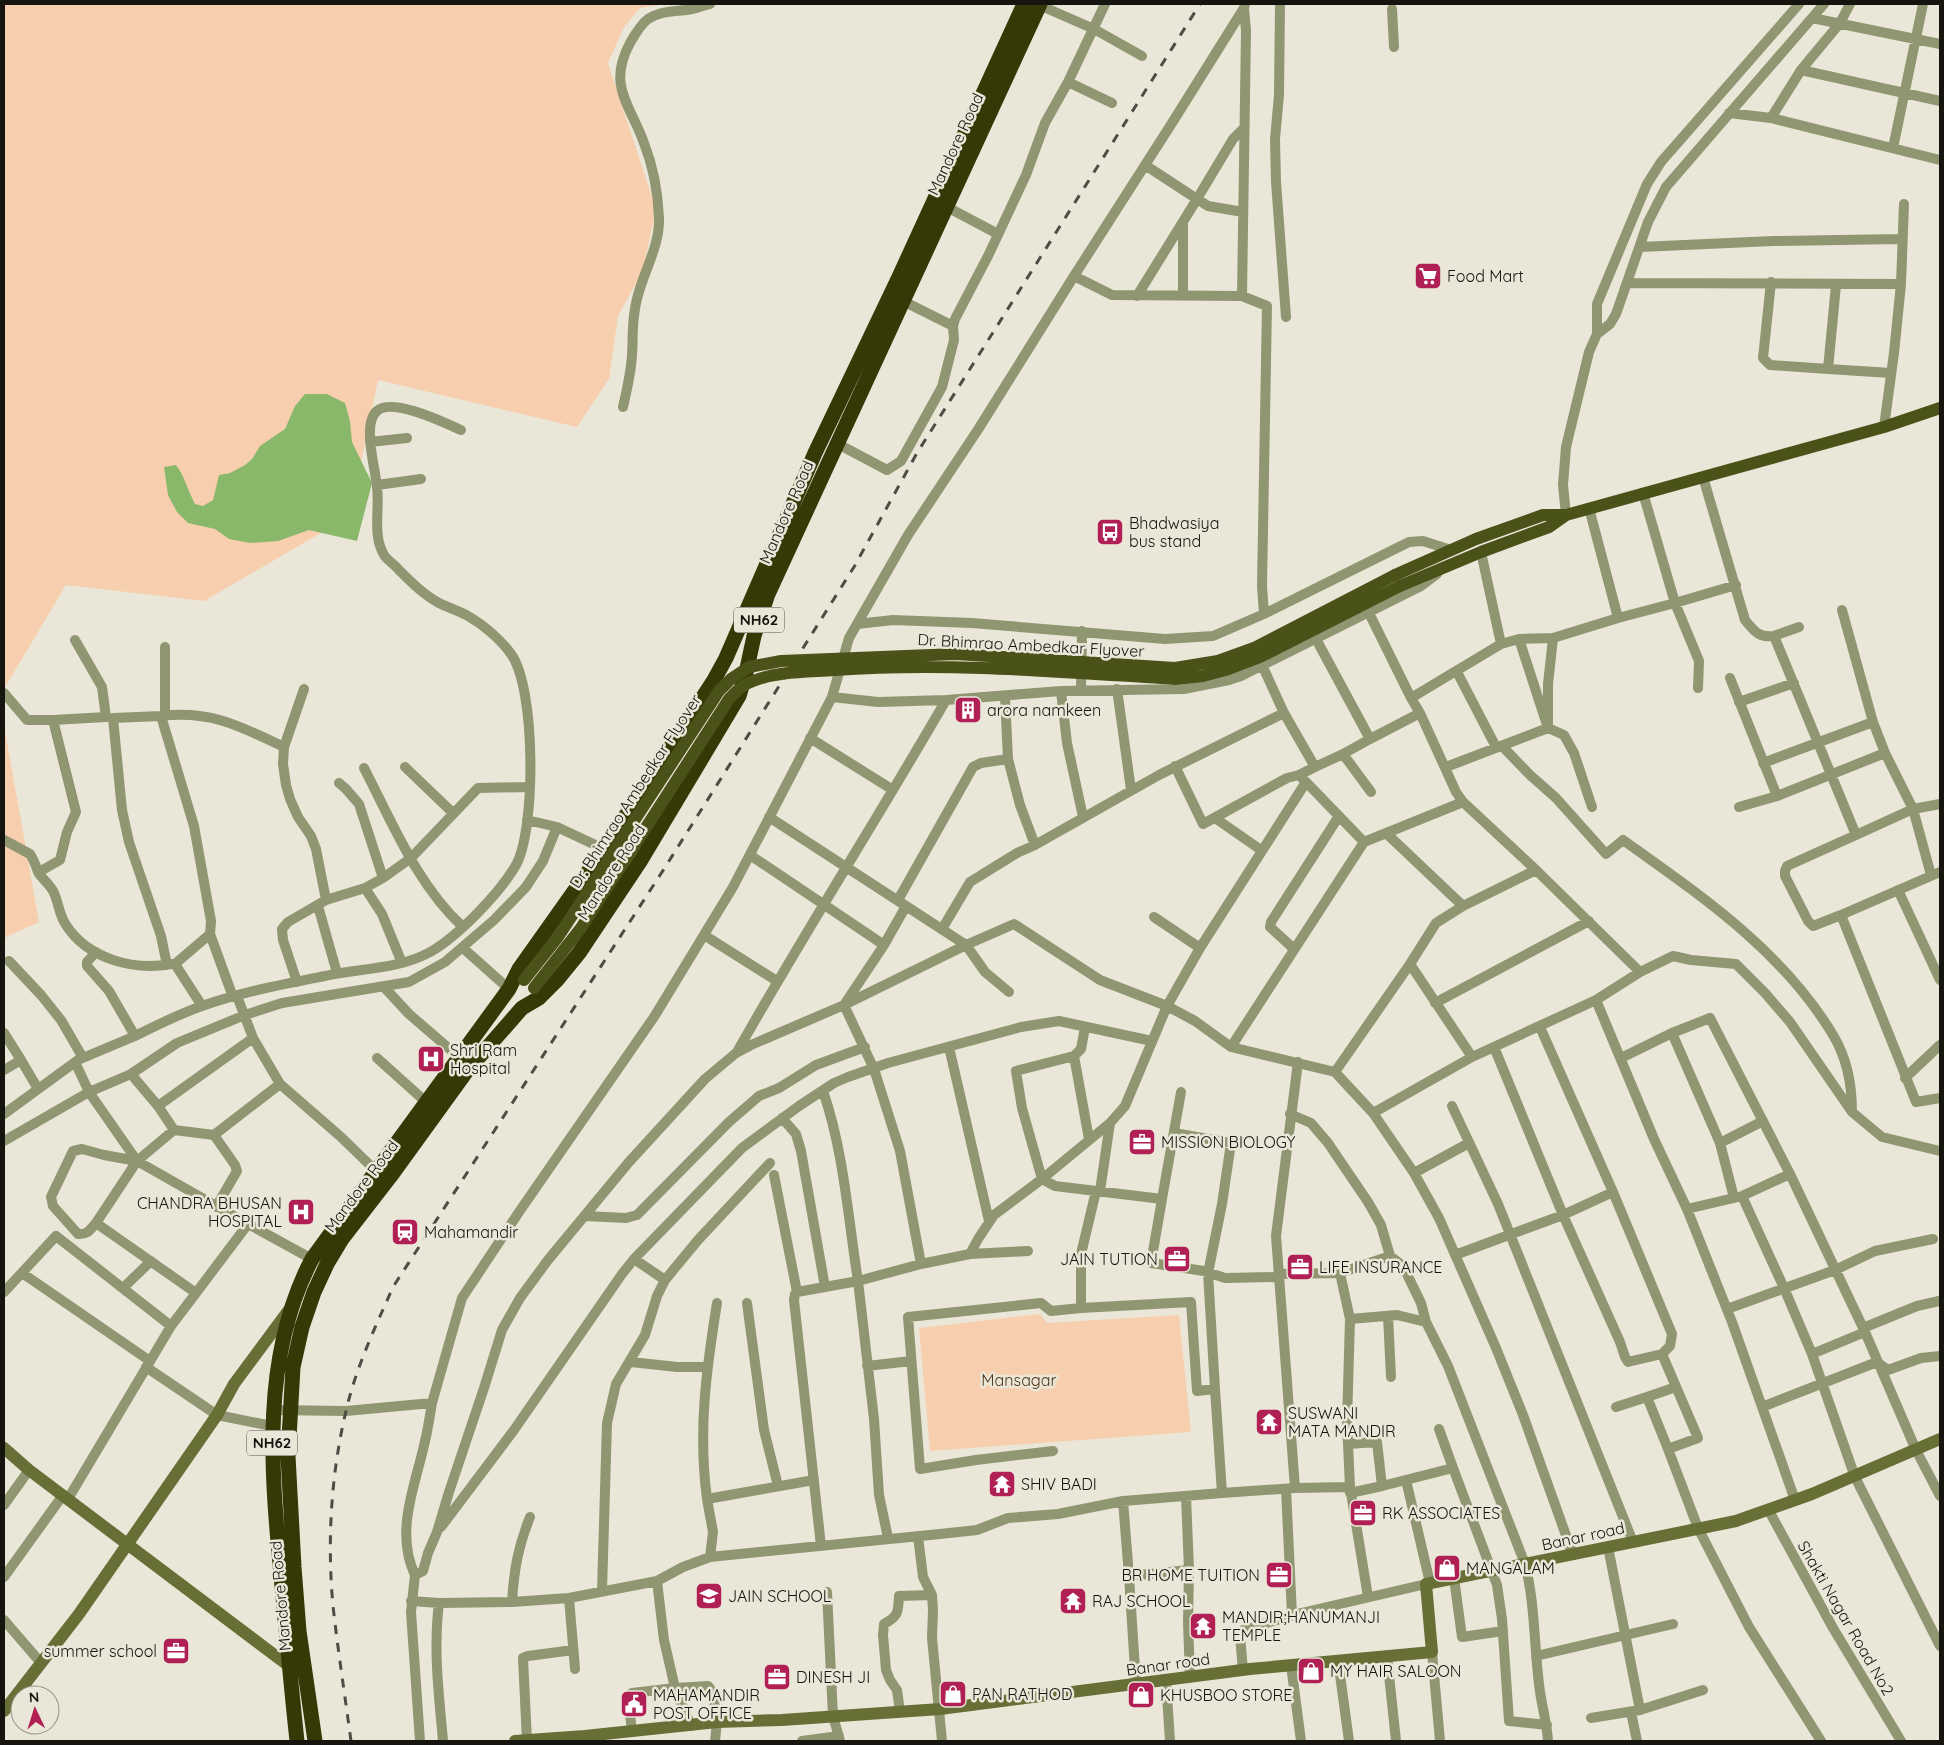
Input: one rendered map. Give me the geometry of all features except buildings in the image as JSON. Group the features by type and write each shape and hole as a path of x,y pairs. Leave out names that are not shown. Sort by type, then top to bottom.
{"highway":[{"name":"Mandore Road","path":"297,1741 273,1490 272,1410 290,1307 299,1283 312,1259 460,1058 508,989 519,969 604,849 714,680 726,658 815,453 899,277 1024,4"},
{"name":"Mandore Road","path":"315,1741 300,1632 294,1567 288,1456 293,1367 302,1327 314,1292 326,1264 342,1239 390,1177 466,1072 522,1008 539,998 579,953 642,860 739,696 754,636 768,594 945,206 1040,4"}],"main road":[{"path":"1566,515 1884,427 1940,408"},
{"name":"Dr. Bhimrao Ambedkar Flyover","path":"522,1008 529,984 558,937 719,691 731,679 749,667 781,661 956,654 1175,668 1218,661 1254,648 1397,581 1451,550 1476,539 1543,515 1566,515"},
{"name":"Dr. Bhimrao Ambedkar Flyover","path":"1397,581 1446,567 1550,526 1566,515"},
{"name":"Dr. Bhimrao Ambedkar Flyover","path":"508,989 529,984"}],"street":[{"path":"623,407 629,382 632,356 634,310 657,238 659,221 651,164 644,142 625,100 619,72 623,57 646,20 662,13 693,9 710,4"},
{"path":"1040,4 1094,29 1142,56"},
{"path":"836,444 886,470 901,461 942,387 954,340 953,326 955,319 1026,175 1045,123 1068,82 1105,4"},
{"path":"1280,4 1279,95 1275,139 1276,182 1286,317"},
{"path":"1566,515 1563,485 1566,447 1589,352 1597,334 1597,304 1647,184 1661,162 1799,4"},
{"path":"1597,334 1610,324 1616,314 1648,222 1666,187 1824,4"},
{"path":"1771,118 1801,70 1840,23 1850,4"},
{"path":"1893,148 1923,4"},
{"path":"1242,296 1246,31 1244,6"},
{"path":"420,1741 411,1601 415,1574 410,1565 407,1528 411,1492 425,1442 432,1403 462,1298 654,1017 704,935 750,854 832,697 849,638 908,535 979,428 1244,6"},
{"path":"1392,9 1394,47"},
{"path":"1812,18 1940,44"},
{"path":"1801,70 1940,101"},
{"path":"1068,82 1112,104"},
{"path":"1729,113 1771,118 1940,160"},
{"path":"1137,296 1233,139 1244,128"},
{"path":"1145,165 1208,206 1243,212"},
{"path":"1884,427 1901,284 1901,239 1904,204"},
{"path":"945,206 998,234"},
{"path":"1183,221 1183,296"},
{"path":"1640,247 1773,241 1901,239"},
{"path":"1074,276 1112,295 1242,296 1267,306 1262,586 1264,614"},
{"path":"1627,283 1771,282 1836,285 1901,284"},
{"path":"1771,282 1763,358 1765,362 1770,365 1891,373"},
{"path":"1828,368 1836,285"},
{"path":"903,301 953,326"},
{"path":"4,1114 79,1060 202,1006 337,973 414,960 434,950 463,927 493,896 516,866 524,844 530,757 526,694 513,656 494,636 470,617 437,602 412,583 384,555 377,525 377,485 370,442 371,421 376,411 380,408 390,407 414,411 461,430"},
{"path":"370,442 407,438"},
{"path":"1702,476 1746,620 1759,635 1766,638 1799,627"},
{"path":"377,485 422,479"},
{"path":"1643,493 1675,602 1699,661 1698,688"},
{"path":"1589,508 1618,618"},
{"path":"858,624 893,620 972,623 1165,639 1213,636 1264,614 1409,542 1423,541 1451,550"},
{"path":"1481,552 1502,644"},
{"path":"832,697 878,702 946,700 1005,697 1061,691 1184,688 1228,680 1316,639 1421,586 1446,567"},
{"path":"1412,698 1502,644 1519,639 1553,638 1736,585"},
{"path":"1842,610 1873,722 1885,753 1913,809 1936,873 1813,926 1808,921 1785,876 1787,866 1913,809 1940,804"},
{"path":"1369,612 1420,713 1456,792 1463,802 1536,870 1640,972"},
{"path":"1081,690 1082,632"},
{"path":"1774,636 1856,835"},
{"path":"1548,728 1548,684 1553,638"},
{"path":"1316,639 1370,739"},
{"path":"1519,639 1548,728"},
{"path":"75,640 102,687 110,718 122,810 129,842 161,936 171,964 202,1006"},
{"path":"165,647 163,716 194,826 211,921 210,934 235,997 245,1014 253,1038 280,1084 341,1137 376,1171"},
{"path":"1262,665 1284,713 1315,767"},
{"path":"1456,672 1499,746 1556,798 1606,854 1623,840 1702,896 1763,948 1788,974 1834,1036 1847,1068 1852,1091 1852,1112"},
{"path":"1730,678 1777,796"},
{"path":"1740,702 1794,683"},
{"path":"304,689 284,746 286,785 298,817 311,836 316,849 322,903 337,973"},
{"path":"1116,689 1131,790"},
{"path":"1061,691 1067,743 1083,817"},
{"path":"4,694 27,720 204,716 227,721 284,746"},
{"path":"1005,697 1008,759 1020,805 1035,845"},
{"path":"736,1053 777,981 946,700"},
{"path":"942,929 970,882 1017,853 1035,845 1131,790 1284,713"},
{"path":"970,1254 994,1215 1042,1179 1110,1123 1125,1106 1167,1006 1302,779 1315,767 1420,713"},
{"path":"39,872 60,860 67,832 76,812 53,720"},
{"path":"1763,763 1873,722"},
{"path":"1446,767 1548,728 1564,735 1574,753 1592,807"},
{"path":"810,738 893,790"},
{"path":"1739,807 1777,796 1885,753"},
{"path":"1343,754 1371,792"},
{"path":"844,1005 884,945 902,903 973,767 981,763 1008,759"},
{"path":"1176,766 1203,824 1287,778 1302,779 1364,842"},
{"path":"405,767 453,813"},
{"path":"364,768 411,858 450,915 463,927"},
{"path":"339,783 359,804 383,878"},
{"path":"297,982 283,940 282,929 288,922 322,903 365,888 383,878 411,858 478,788 528,787"},
{"path":"1231,1047 1364,842 1463,802"},
{"path":"1294,949 1270,927 1270,922 1339,816"},
{"path":"769,817 966,945 985,972 1009,992"},
{"path":"1215,818 1261,850"},
{"path":"527,820 557,827 604,849"},
{"path":"4,1141 88,1092 131,1074 177,1043 245,1014 282,1003 409,982 445,962 494,920 526,887 543,861 557,827"},
{"path":"1386,833 1463,906"},
{"path":"4,840 30,854 39,872 55,894 58,909 66,926 78,940 96,952 124,964 171,964 210,934"},
{"path":"750,854 884,945"},
{"path":"1335,1072 1436,923 1463,906 1536,870"},
{"path":"365,888 382,914 402,963"},
{"path":"1898,890 1940,980"},
{"path":"1841,915 1916,1102 1940,1098"},
{"path":"1154,917 1200,948"},
{"path":"1434,1003 1589,921"},
{"path":"415,1574 423,1571 437,1532 448,1492 502,1330 520,1298 548,1260 629,1162 705,1080 736,1053 844,1005 966,945 1014,924 1100,980 1167,1006 1194,1021 1231,1047 1335,1072 1373,1113 1414,1173 1439,1218 1523,1415 1573,1555"},
{"path":"704,935 777,981"},
{"path":"463,948 508,989"},
{"path":"96,952 87,962 87,966 109,992 135,1036"},
{"path":"1373,1113 1472,1057 1596,1000 1640,972 1673,956 1691,960 1736,964 1790,1022 1852,1112 1882,1137 1940,1151"},
{"path":"9,961 41,995 60,1020 79,1060 88,1092 137,1161"},
{"path":"1410,964 1434,1003 1472,1057"},
{"path":"384,987 409,1014 460,1058"},
{"path":"1596,1000 1654,1139 1687,1209 1727,1309 1795,1500"},
{"path":"844,1005 874,1069 900,1151 922,1264"},
{"path":"1621,1058 1672,1033 1710,1018 1790,1174 1864,1330 1916,1450 1940,1496"},
{"path":"437,1532 514,1430 634,1259 742,1148 782,1118 841,1080 874,1069 888,1062 1021,1027 1059,1021 1152,1041"},
{"path":"1085,1027 1081,1049 1074,1056 1016,1071 1022,1108 1042,1179 1055,1186 1162,1199"},
{"path":"1494,1047 1563,1216 1620,1342 1624,1357 1628,1362 1662,1354 1670,1346 1672,1334 1613,1192 1540,1027"},
{"path":"1672,1033 1720,1143 1738,1197 1784,1288 1812,1354 1855,1476 1940,1646"},
{"path":"4,1034 22,1060 38,1089"},
{"path":"158,1106 253,1038"},
{"path":"1906,1078 1940,1045"},
{"path":"586,1216 626,1218 638,1215 729,1122 759,1096 779,1088 816,1065 865,1047"},
{"path":"949,1047 989,1221"},
{"path":"1074,1056 1089,1139"},
{"path":"377,1058 426,1102"},
{"path":"4,1070 22,1060"},
{"path":"1292,1616 1291,1489 1276,1236 1298,1062"},
{"path":"131,1074 158,1106 174,1130"},
{"path":"280,1084 214,1135 174,1130 137,1161 96,1223 84,1234 78,1234 54,1206 51,1197 73,1151 82,1149 137,1161 216,1207 312,1259"},
{"path":"823,1091 832,1116 837,1141 858,1281 874,1419 879,1496 888,1538"},
{"path":"1181,1092 1151,1264 1178,1266 1208,1272 1225,1278 1340,1273 1390,1256"},
{"path":"1452,1106 1498,1204 1633,1542"},
{"path":"1290,1114 1311,1123 1328,1143 1364,1196 1381,1225 1390,1256 1403,1266 1421,1303 1426,1322 1448,1366 1525,1564 1531,1588 1541,1706 1547,1725 1548,1741"},
{"path":"782,1118 796,1134 801,1151 825,1287"},
{"path":"1720,1143 1763,1121"},
{"path":"1081,1308 1081,1254 1098,1191 1110,1123"},
{"path":"1174,1133 1230,1143 1222,1204 1208,1272 1222,1493"},
{"path":"214,1135 235,1164 237,1171 216,1207"},
{"path":"1414,1173 1468,1143"},
{"path":"602,1591 608,1423 616,1384 631,1362 644,1335 657,1296 666,1280 698,1240 770,1163"},
{"path":"1687,1209 1738,1197 1790,1174"},
{"path":"774,1175 797,1292 794,1300 821,1546"},
{"path":"1455,1255 1563,1216 1613,1192"},
{"path":"96,1223 196,1293"},
{"path":"4,1577 66,1497 171,1326 248,1224"},
{"path":"4,1292 56,1236 171,1326"},
{"path":"1727,1309 1835,1270 1875,1251 1933,1239"},
{"path":"797,1292 858,1281 922,1264 970,1254 1028,1251"},
{"path":"634,1259 666,1280"},
{"path":"123,1288 151,1261"},
{"path":"22,1273 217,1415 272,1426"},
{"path":"1340,1273 1350,1319 1347,1422 1350,1490 1368,1597"},
{"path":"1812,1354 1916,1306 1939,1301"},
{"path":"1053,1451 920,1469 908,1317 1041,1302 1051,1311 1191,1302 1197,1391 1215,1389"},
{"path":"710,1557 712,1532 705,1478 703,1420 706,1367 717,1303"},
{"path":"747,1303 764,1430 778,1486"},
{"path":"4,1711 79,1614 217,1415 234,1384 290,1307"},
{"path":"1388,1316 1391,1377"},
{"path":"1350,1319 1397,1316 1426,1322"},
{"path":"1662,1354 1698,1438 1668,1449"},
{"path":"1877,1362 1888,1370 1921,1358 1940,1356"},
{"path":"867,1366 911,1361"},
{"path":"631,1362 706,1367"},
{"path":"1762,1407 1877,1362"},
{"path":"1616,1407 1676,1387"},
{"path":"1647,1397 1698,1528 1749,1627 1820,1741"},
{"path":"272,1410 346,1410 432,1403"},
{"path":"1439,1429 1497,1585 1503,1631 1509,1721 1547,1725"},
{"name":"Banar road","path":"1428,1583 1736,1521 1855,1476 1940,1438"},
{"path":"1348,1444 1377,1442 1382,1486"},
{"path":"4,1448 29,1470 289,1666"},
{"path":"411,1601 439,1603 512,1602 569,1598 657,1581 683,1567 710,1557 977,1530 1008,1518 1058,1514 1123,1501 1291,1489 1350,1490 1382,1486 1453,1468"},
{"path":"4,1505 29,1470"},
{"path":"708,1499 814,1480"},
{"path":"1406,1480 1428,1583 1440,1741"},
{"path":"1186,1496 1190,1677"},
{"path":"1123,1501 1136,1685"},
{"name":"Shakti Nagar Road No2","path":"1768,1509 1833,1628 1901,1741"},
{"path":"512,1602 514,1569 519,1546 530,1517"},
{"path":"918,1536 923,1577 932,1595 934,1610 932,1638 942,1741"},
{"path":"1608,1547 1626,1636 1636,1711 1637,1741"},
{"path":"1129,1576 1189,1570"},
{"path":"1454,1578 1462,1637 1503,1631"},
{"path":"657,1581 664,1640 675,1688 691,1726"},
{"path":"1243,1670 1240,1632 1292,1616 1428,1583"},
{"path":"802,1741 839,1739 833,1716 827,1592"},
{"path":"900,1712 897,1690 886,1670 884,1624 895,1618 898,1611 899,1596 932,1595"},
{"path":"569,1598 575,1669"},
{"path":"439,1603 436,1629 436,1665 443,1741"},
{"path":"4,1620 41,1663"},
{"path":"1536,1656 1673,1624"},
{"path":"523,1741 523,1658 573,1650"},
{"name":"Banar road","path":"523,1741 638,1735 717,1722 940,1709 1243,1670 1432,1652"},
{"path":"1387,1656 1396,1741"},
{"path":"1338,1660 1349,1741"},
{"path":"1292,1665 1300,1741"},
{"path":"1166,1681 1170,1741"},
{"path":"638,1735 628,1696 632,1693 708,1686 713,1692 717,1722 714,1741"},
{"path":"1591,1718 1636,1711 1703,1690"}],"green space":[{"path":"4,4 665,4 640,8 624,27 608,63 656,209 643,270 618,316 609,379 577,427 378,380 350,516 204,601 66,585 4,689"},
{"path":"4,725 39,922 4,938"},
{"name":"Mansagar","path":"1040,1314 1047,1323 1179,1315 1191,1432 930,1451 919,1328"}],"shaded area":[{"path":"305,394 327,394 345,403 350,421 352,442 372,483 357,541 309,530 278,541 250,543 229,539 215,529 188,523 177,512 168,495 164,467 176,465 195,504 203,506 213,500 219,475 230,473 245,465 252,459 260,446 285,429 295,406"}],"railway":[{"path":"351,1741 331,1582 330,1557 334,1483 341,1435 350,1395 366,1348 393,1287 664,869 854,567 917,453 1200,4"}],"place":[{"name":"Food Mart","path":"1428,276"},
{"name":"Bhadwasiya bus stand","path":"1110,532"},
{"name":"arora namkeen","path":"968,710"},
{"name":"Shri Ram Hospital","path":"431,1059"},
{"name":"MISSION BIOLOGY","path":"1142,1142"},
{"name":"CHANDRA BHUSAN HOSPITAL","path":"301,1212"},
{"name":"Mahamandir","path":"405,1232"},
{"name":"JAIN TUTION","path":"1177,1259"},
{"name":"LIFE INSURANCE","path":"1300,1267"},
{"name":"SUSWANI MATA MANDIR","path":"1269,1422"},
{"name":"SHIV BADI","path":"1002,1484"},
{"name":"RK ASSOCIATES","path":"1363,1513"},
{"name":"MANGALAM","path":"1447,1568"},
{"name":"BR HOME TUITION","path":"1279,1575"},
{"name":"JAIN SCHOOL","path":"709,1596"},
{"name":"RAJ SCHOOL","path":"1073,1601"},
{"name":"MANDIR;HANUMANJI TEMPLE","path":"1203,1626"},
{"name":"summer school","path":"176,1651"},
{"name":"MY HAIR SALOON","path":"1311,1671"},
{"name":"DINESH JI","path":"777,1677"},
{"name":"PAN RATHOD","path":"953,1694"},
{"name":"KHUSBOO STORE","path":"1141,1695"},
{"name":"MAHAMANDIR POST OFFICE","path":"634,1704"}]}
